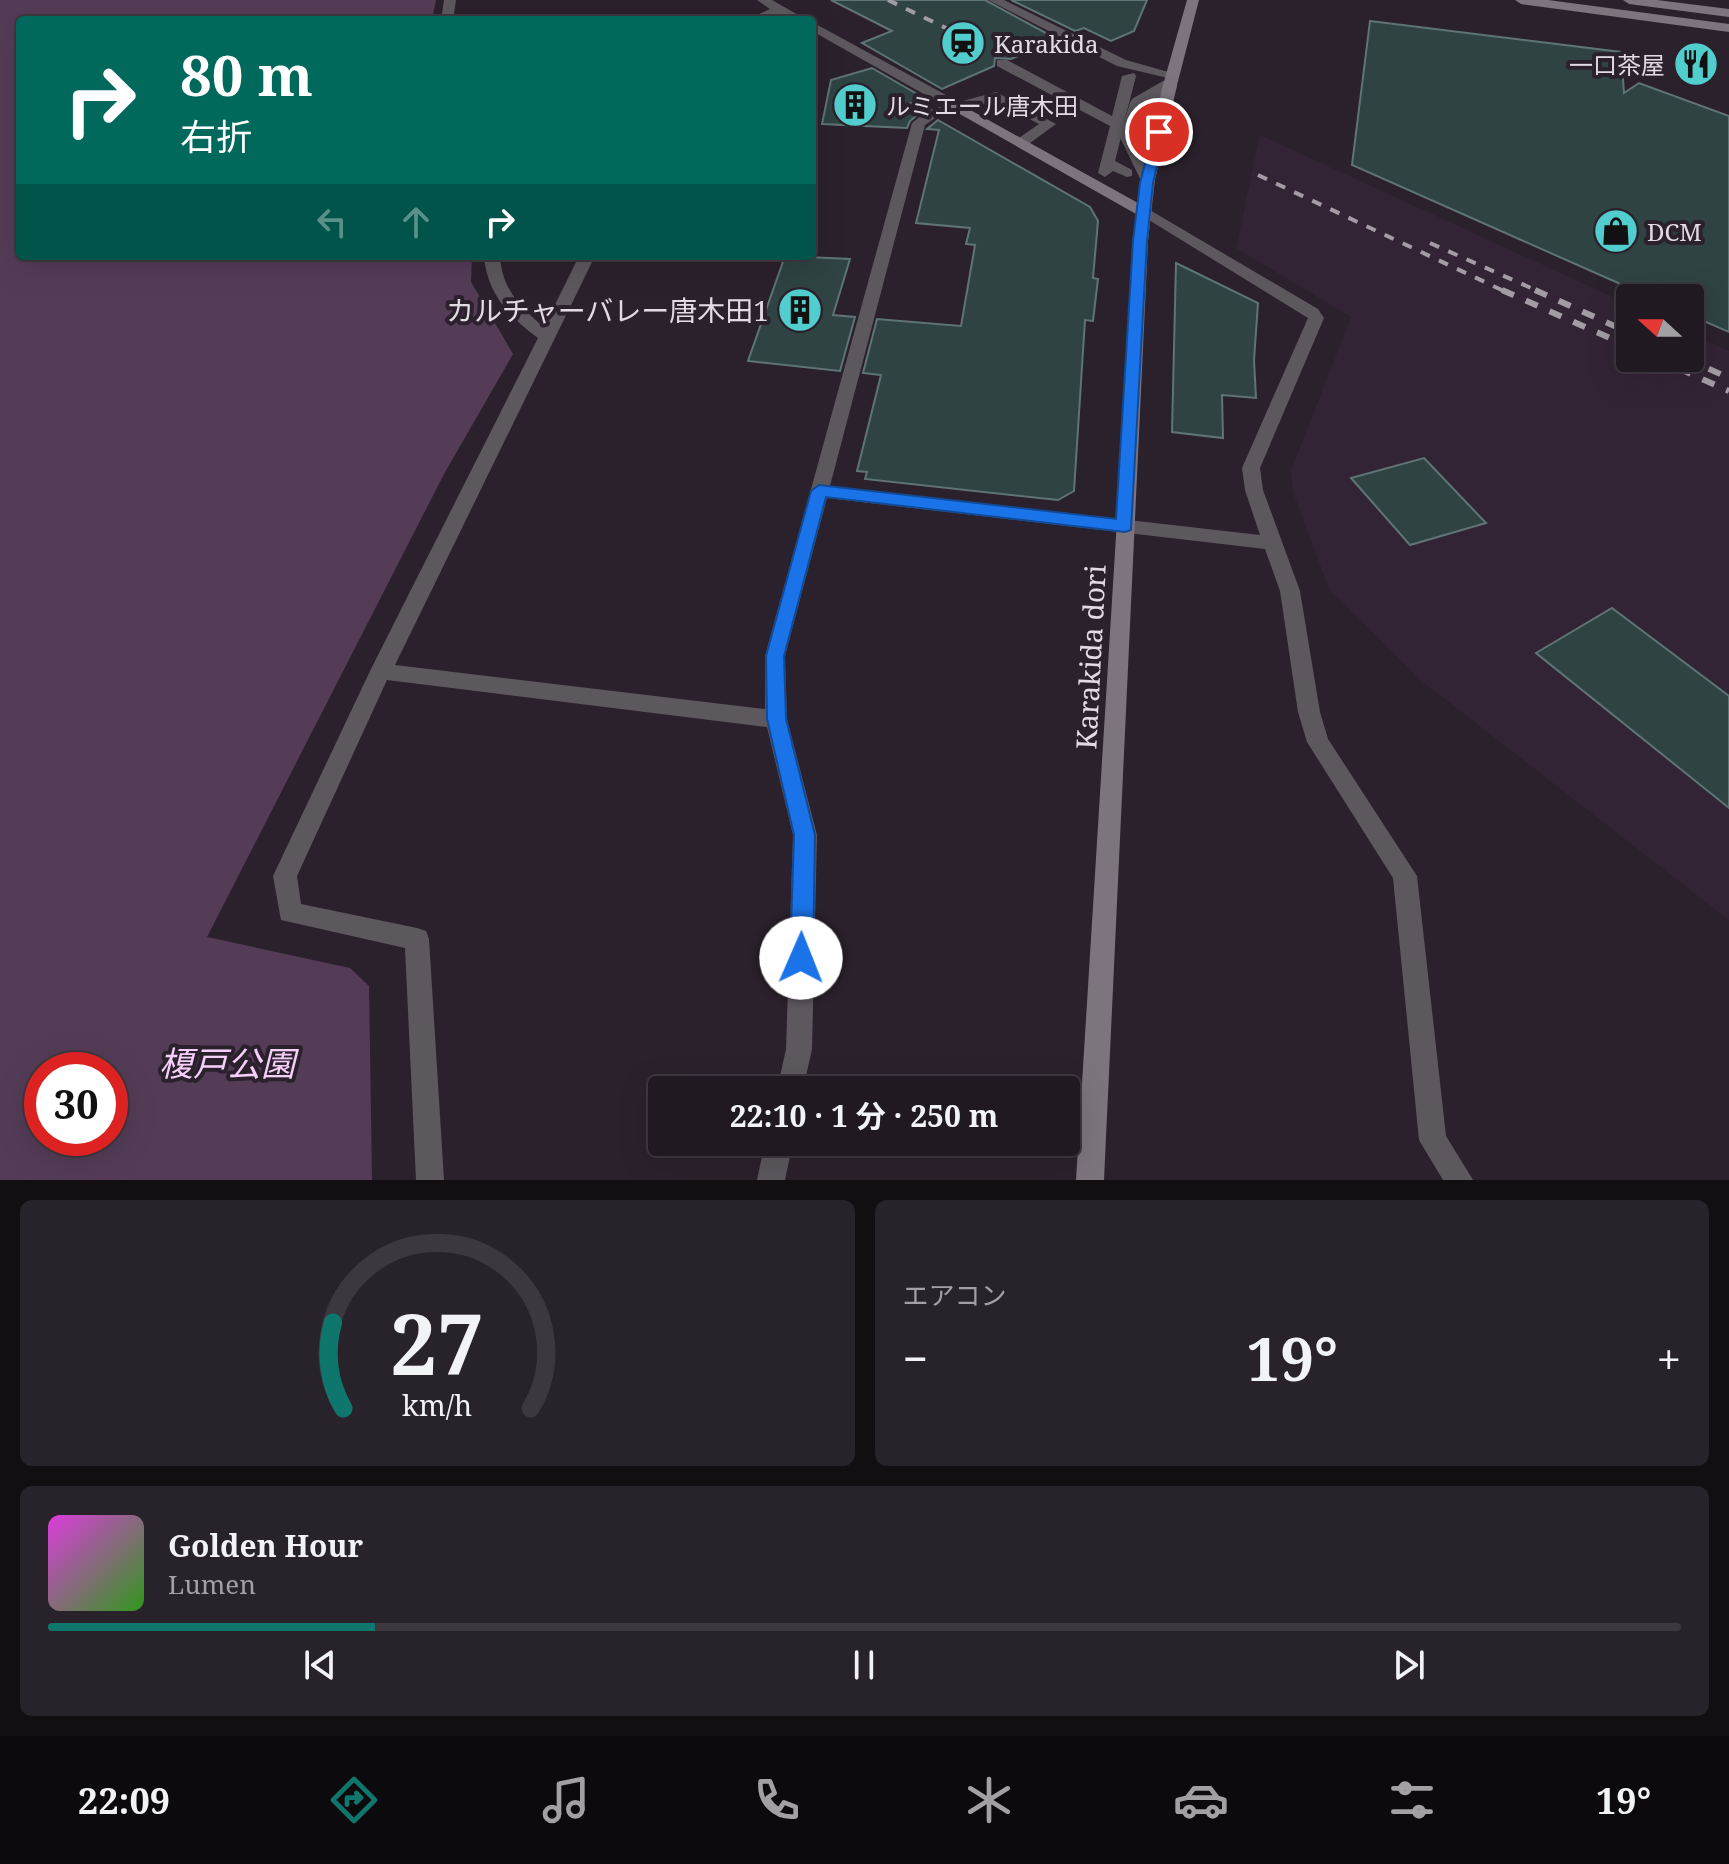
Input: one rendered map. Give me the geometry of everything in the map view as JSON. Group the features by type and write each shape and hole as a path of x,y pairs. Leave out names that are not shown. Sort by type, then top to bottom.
{"street":[{"path":"763,0 793,16"},
{"path":"994,0 1122,63 1171,80"},
{"name":"Karakida dori","path":"1090,1180 1145,197 1171,80 1193,0"},
{"path":"1521,0 1729,28"},
{"path":"1629,0 1700,5 1729,13"},
{"path":"762,16 780,9"},
{"path":"816,28 1021,143 1145,197 1312,312 1316,318 1251,468 1254,490 1290,591 1309,712 1318,742 1405,876 1433,1140 1459,1180"},
{"path":"1002,63 1118,125"},
{"path":"1127,173 1106,168 1129,76"},
{"path":"1145,197 1127,136 1137,104 1171,80"},
{"path":"793,1076 799,1049 805,835 776,719 775,656 919,123 933,113 996,96 1049,124 1021,143"},
{"path":"492,260 491,274 518,317 548,338"},
{"path":"430,1180 417,939 290,912 285,876 381,671 585,260"},
{"path":"819,491 1273,543"},
{"path":"381,671 776,719"},
{"path":"771,1180 776,1156"}],"shaded area":[{"path":"1260,135 1616,299 1616,372 1704,372 1704,339 1729,351 1729,920 1423,682 1329,589 1293,492 1291,471 1351,317 1236,248"}],"green space":[{"name":"榎戸公園","path":"0,0 436,0 433,16 16,16 16,260 472,260 471,282 513,354 444,474 207,937 350,968 369,986 372,1180 0,1180"}],"building":[{"path":"831,0 985,0 1057,39 1011,59 995,58 994,66 942,89 862,43 892,31"},
{"path":"1011,0 1147,0 1134,31 1111,41 1084,28 1075,31"},
{"name":"DCM","path":"1370,21 1621,52 1624,93 1639,83 1729,116 1729,332 1704,321 1704,284 1620,284 1352,165"},
{"name":"ルミエール唐木田","path":"872,68 924,98 909,104 922,111 907,128 822,124 831,80"},
{"path":"938,120 1090,207 1098,221 1093,278 1098,279 1093,321 1085,320 1074,491 1058,500 865,479 867,472 857,471 881,375 863,373 877,319 961,326 975,245 966,244 970,228 916,223 939,130 927,129"},
{"name":"カルチャーバレー唐木田1","path":"850,259 833,315 855,317 840,371 748,361 784,260"},
{"path":"1176,263 1258,303 1254,360 1256,398 1222,395 1223,438 1172,432"},
{"path":"1424,458 1486,523 1410,545 1351,478"},
{"path":"1612,608 1729,696 1729,808 1536,653"}],"railway":[{"path":"888,0 952,31"},
{"path":"1258,175 1506,292"},
{"path":"1430,243 1540,292"},
{"path":"1502,290 1616,341"},
{"path":"1535,290 1616,327"},
{"path":"1704,367 1729,378"},
{"path":"1686,372 1729,391"}],"place":[{"name":"Karakida","path":"963,43"},
{"name":"一口茶屋","path":"1696,64"},
{"name":"ルミエール唐木田","path":"855,105"},
{"name":"DCM","path":"1616,231"},
{"name":"カルチャーバレー唐木田1","path":"800,310"}],"route":[{"path":"801,958 805,835 776,719 775,656 819,491 1125,526 1140,241 1147,183 1159,132"}]}
